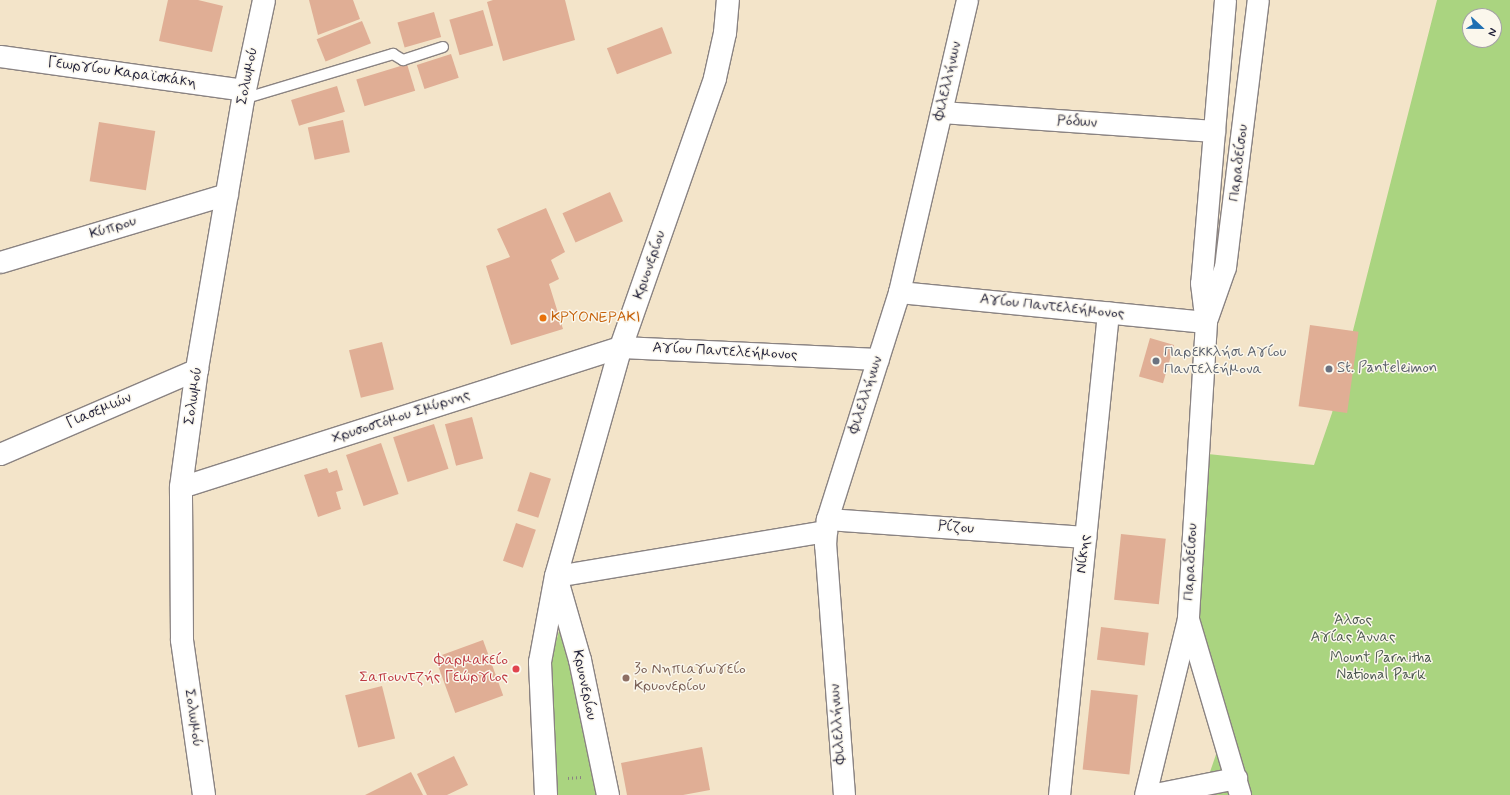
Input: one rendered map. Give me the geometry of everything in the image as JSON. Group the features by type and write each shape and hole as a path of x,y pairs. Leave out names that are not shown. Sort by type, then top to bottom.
{"main road":[{"name":"Σολωμού","path":"200,793 182,640 181,487 197,369 244,94 264,0"},
{"name":"Κρυονερίου","path":"545,788 540,662 556,576 621,347 715,78 725,33 728,0"},
{"name":"Κρυονερίου","path":"556,576 580,660 606,785"}],"street":[{"name":"Φιλελλήνων","path":"844,795 826,525 899,292 967,0"},
{"name":"Παραδείσου","path":"1224,0 1201,283 1206,322 1188,619 1238,786"},
{"name":"Παραδείσου","path":"1206,322 1225,267 1258,0"},
{"name":"Γεωργίου Καραϊσκάκη","path":"2,57 244,94"},
{"name":"Ρόδων","path":"941,112 1214,131"},
{"name":"Κύπρου","path":"0,262 227,194"},
{"name":"Αγίου Παντελεήμονος","path":"899,292 1206,322"},
{"name":"Νίκης","path":"1059,795 1108,312"},
{"name":"Αγίου Παντελεήμονος","path":"621,347 878,359"},
{"name":"Χρυσοστόμου Σμύρνης","path":"181,487 621,347"},
{"name":"Γιασεμιών","path":"0,454 197,369"},
{"name":"Ρίζου","path":"556,576 826,525 1085,537"},
{"path":"1145,795 1188,619"},
{"path":"1150,795 1238,786"}],"lane":[{"path":"244,94 393,54 404,60 443,48"}],"path":[{"path":"545,788 606,785"}],"green space":[{"name":"Mount Parnitha National Park","path":"1437,0 1510,0 1510,795 1202,795 1220,743 1188,619 1208,454 1314,465 1332,413"},
{"path":"563,616 597,795 555,795 550,664"}],"building":[{"path":"168,0 198,0 223,6 212,52 159,41"},
{"path":"309,0 353,0 360,19 318,35"},
{"path":"493,0 565,0 575,40 503,61 487,2"},
{"path":"483,10 493,46 460,55 449,20"},
{"path":"434,12 441,37 405,47 397,22"},
{"path":"362,21 371,43 326,62 317,39"},
{"path":"662,27 672,53 617,74 607,48"},
{"path":"451,54 459,78 424,89 417,65"},
{"path":"407,64 415,91 365,106 356,79"},
{"path":"337,86 345,112 299,126 291,100"},
{"path":"343,120 350,152 315,160 308,127"},
{"path":"99,122 155,131 146,190 90,181"},
{"path":"610,192 623,221 576,242 562,213"},
{"path":"546,208 565,252 551,260 559,279 549,284 563,329 511,345 486,266 510,257 497,229"},
{"name":"St. Panteleimon","path":"1310,325 1359,332 1347,413 1299,406"},
{"name":"Παρεκκλήσι Αγίου Παντελεήμονα","path":"1150,338 1174,345 1163,383 1139,376"},
{"path":"382,342 394,390 361,398 349,350"},
{"path":"472,417 483,459 456,466 445,424"},
{"path":"434,424 449,469 408,482 393,437"},
{"path":"381,443 399,494 364,506 346,455"},
{"path":"327,468 329,473 337,470 343,490 336,492 341,509 318,517 304,475"},
{"path":"530,472 551,479 538,518 517,511"},
{"path":"516,523 536,530 523,568 503,561"},
{"path":"1121,534 1166,539 1159,604 1114,600"},
{"path":"1101,627 1149,633 1145,666 1097,660"},
{"path":"483,640 503,695 455,713 435,657"},
{"path":"382,686 395,738 358,748 345,695"},
{"path":"1091,690 1138,695 1129,774 1083,770"},
{"path":"702,747 710,790 683,795 627,795 621,763"},
{"path":"454,756 468,785 447,795 427,795 417,774"},
{"path":"411,772 423,795 365,795"}],"place":[{"name":"ΚΡΥΟΝΕΡΑΚΙ","path":"543,318"},
{"name":"Παρεκκλήσι Αγίου Παντελεήμονα","path":"1156,361"},
{"name":"St. Panteleimon","path":"1329,369"},
{"name":"Φαρμακείο Σαπουντζής Γεώργιος","path":"516,669"},
{"name":"3ο Νηπιαγωγείο Κρυονερίου","path":"626,678"}],"park label":[{"name":"Άλσος Αγίας Άννας","path":"1353,628"}]}
